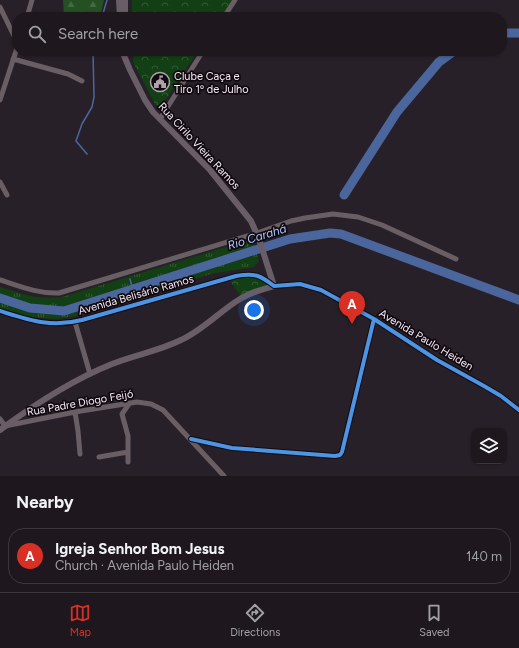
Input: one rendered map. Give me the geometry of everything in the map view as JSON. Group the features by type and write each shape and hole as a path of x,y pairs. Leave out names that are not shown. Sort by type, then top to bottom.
{"main road":[{"path":"119,0 120,12"},
{"path":"125,0 126,12"},
{"name":"Rua Cirilo Vieira Ramos","path":"124,56 145,100 153,112 220,181 248,217 258,236 274,286"},
{"name":"Rua Cirilo Vieira Ramos","path":"126,56 126,62"},
{"path":"2,428 43,400 90,374 112,364 181,340 242,298 274,286"}],"street":[{"path":"28,12 32,0"},
{"path":"227,12 235,0"},
{"path":"0,7 12,32"},
{"path":"0,96 14,56"},
{"path":"160,120 200,56"},
{"path":"13,59 68,74 82,81"},
{"path":"0,182 7,195"},
{"name":"Avenida Belisário Ramos","path":"0,280 36,291 59,293 258,236 281,224 305,218 333,214 358,217 382,225 456,259"},
{"name":"Avenida Belisário Ramos","path":"0,311 41,323 53,324 75,322 246,274 258,275 274,286"},
{"name":"Avenida Paulo Heiden","path":"274,286 300,284 315,288 374,319 437,360 501,396 519,410"},
{"path":"191,439 232,448 335,456 340,455 342,452 374,319"},
{"path":"75,322 90,374"},
{"name":"Rua Padre Diogo Feijó","path":"2,428 75,412 144,402 157,406 163,410 224,476"},
{"path":"128,462 128,436 122,414 130,404"},
{"path":"75,412 80,454"},
{"path":"0,419 2,428"},
{"path":"99,457 128,452"}],"green space":[{"path":"63,0 104,0 101,12 64,12"},
{"path":"132,0 232,0 224,12 132,12"},
{"name":"Clube Caça e Tiro 1º de Julho","path":"133,56 195,56 163,104 156,106 133,60"},
{"path":"249,240 253,241 259,261 254,267 211,274 73,317 57,319 40,318 0,308 0,287 38,297 62,297"},
{"path":"253,274 274,286 242,298 228,278"}],"waterway":[{"path":"103,12 107,0"},
{"path":"507,33 519,33"},
{"path":"87,154 76,141 82,124 92,107 94,97 93,56"},
{"path":"344,195 397,112 439,62 447,56"},
{"name":"Rio Carahá","path":"0,298 30,308 64,311 290,239 330,233 341,234 519,300"},
{"path":"130,279 133,290"}],"cycle path":[{"path":"0,311 40,322 71,322 236,276 253,275 265,279 274,286 300,284 321,290 374,319 437,360 501,396 519,410"},
{"path":"191,439 232,448 335,456 340,455 342,452 374,319"}],"place":[{"name":"Clube Caça e Tiro 1º de Julho","path":"160,82"},
{"name":"Igreja Senhor Bom Jesus","path":"352,324"}]}
